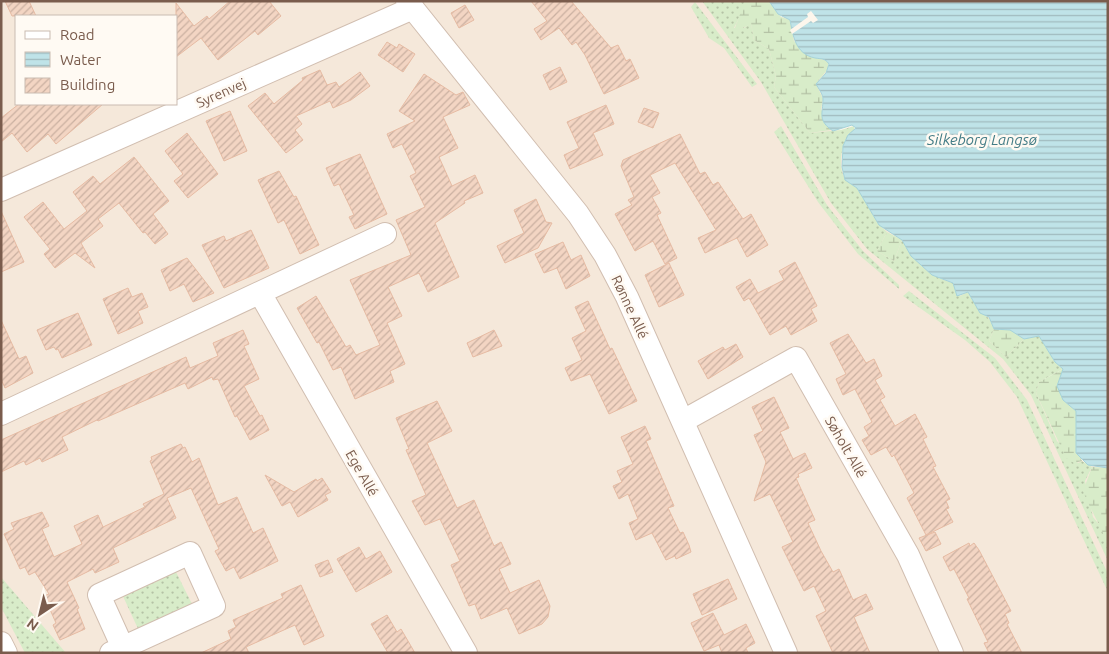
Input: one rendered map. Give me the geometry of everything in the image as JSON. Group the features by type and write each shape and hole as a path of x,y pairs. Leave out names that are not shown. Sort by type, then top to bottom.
{"street":[{"name":"Syrenvej","path":"1,190 410,5"},
{"name":"Rønne Allé","path":"410,5 578,214 605,255 631,306 786,653"},
{"path":"1,414 385,234"},
{"name":"Ege Allé","path":"260,293 466,653"},
{"name":"Søholt Allé","path":"683,421 796,358 908,555 952,653"},
{"path":"190,554 214,606 117,650 99,595 190,554"},
{"path":"1,643 6,653"}],"shaded area":[{"path":"1,1 769,1 781,17 788,18 812,57 825,59 833,131 842,155 842,167 899,238 1024,339 1079,457 1085,464 1108,468 1108,653 1,653"}],"green space":[{"path":"702,1 745,1 745,6 734,28 744,28 751,23 754,40 769,49 776,76 774,87 810,133 841,130 854,126 855,131 847,140 842,152 842,171 844,177 859,190 875,218 887,232 877,251 894,261 902,240 923,268 936,277 953,283 960,296 968,292 980,313 989,319 994,329 989,341 1006,357 1024,339 1039,336 1055,362 1063,369 1039,382 1036,393 1057,441 1078,463 1082,461 1092,467 1085,481 1093,517 1102,528 1108,546 1108,561 1031,395 1003,359 867,249 831,203 761,82"},
{"path":"745,1 769,1 781,17 790,20 794,41 812,57 828,61 828,69 818,81 817,86 823,99 821,109 831,130 810,133 774,87 776,76 769,49 754,40 751,24 733,33"},
{"path":"695,2 757,84 752,87 724,48 709,38 691,7"},
{"path":"781,126 827,205 863,251 899,285 899,289 858,254 818,202 774,132"},
{"path":"887,232 902,240 894,261 877,251"},
{"path":"909,291 995,358 1027,400 1108,574 1108,592 1017,397 990,362 965,340 903,296"},
{"path":"994,329 1010,330 1024,339 1006,357 989,341"},
{"path":"1063,369 1063,400 1076,411 1076,449 1082,461 1074,463 1066,458 1036,393 1039,382"},
{"path":"1092,467 1108,468 1108,546 1083,491"},
{"path":"174,568 194,608 140,633 121,592"},
{"path":"1,577 66,653 25,653 1,607"}],"water":[{"name":"Silkeborg Langsø","path":"769,1 1108,1 1108,468 1088,465 1076,453 1076,411 1063,400 1057,386 1063,369 1055,362 1039,336 1024,339 1010,330 994,329 989,317 980,313 968,292 957,296 953,283 932,275 911,256 902,240 879,225 857,188 845,180 842,167 843,146 848,135 856,128 852,125 833,131 823,120 823,97 816,84 826,73 829,64 824,60 808,56 799,48 792,32 790,20 778,14"}],"pier":[{"path":"811,11 818,20 813,23 811,21 792,34 790,30 808,17 807,14"}],"building":[{"path":"5,1 29,1 36,15 15,15 12,16"},
{"path":"230,1 269,1 281,16 258,35 255,31 218,60 201,38 178,55 178,15 176,15 176,3 194,26 207,16 209,19"},
{"path":"531,1 571,1 611,48 618,45 626,61 630,59 639,78 604,94 585,55 576,42 572,45 559,28 541,40 534,29 547,21"},
{"path":"465,5 474,20 459,28 451,13"},
{"path":"387,42 397,48 399,44 415,54 403,72 378,55"},
{"path":"560,67 567,82 550,90 543,75"},
{"path":"320,70 327,85 336,82 339,87 360,72 370,86 351,100 333,108 330,101 296,116 302,124 295,130 303,140 286,153 248,106 265,93 274,104 303,80 302,78"},
{"path":"424,74 456,95 463,92 470,105 443,117 458,148 439,157 452,186 475,175 483,193 464,201 465,203 435,223 459,277 428,292 419,273 388,287 402,316 387,323 405,364 390,371 394,382 355,399 341,367 333,370 319,342 317,343 297,308 316,296 346,347 350,345 356,355 380,345 350,280 411,255 396,220 425,207 410,176 416,173 402,144 393,148 387,134 415,121 399,111"},
{"path":"18,105 102,105 56,144 48,134 27,152 12,133 1,142 1,118"},
{"path":"606,105 614,124 593,133 603,155 570,169 564,155 579,148 567,122"},
{"path":"644,108 659,113 653,128 638,122"},
{"path":"230,111 247,151 224,161 206,121"},
{"path":"187,133 218,174 188,198 174,181 183,174 165,151"},
{"path":"680,134 700,174 705,172 713,185 718,182 743,219 751,214 768,245 747,257 737,238 705,253 698,238 716,230 675,163 650,175 660,193 652,197 661,213 657,215 677,258 665,264 653,241 635,251 615,214 632,205 628,200 634,197 621,166 623,160"},
{"path":"360,154 387,214 355,229 349,217 354,215 339,184 334,186 326,168"},
{"path":"134,157 169,201 153,214 168,234 155,244 145,232 143,233 119,203 98,219 103,226 81,243 95,268 75,253 55,268 44,254 50,249 24,217 43,202 64,229 87,211 73,192 93,176 100,184"},
{"path":"279,171 294,197 296,196 319,245 300,254 284,220 278,223 258,180"},
{"path":"536,199 546,222 552,223 538,248 505,263 497,246 524,233 514,210"},
{"path":"1,211 24,262 1,272"},
{"path":"251,230 269,268 224,288 202,245 224,236 226,241"},
{"path":"563,242 571,260 581,255 590,276 566,289 557,268 544,273 535,254"},
{"path":"187,258 214,293 193,302 184,284 170,291 161,270"},
{"path":"795,262 817,306 811,309 817,321 791,335 786,326 770,335 749,298 744,301 736,287 750,279 758,293 784,280 779,271"},
{"path":"669,263 684,295 659,307 645,275"},
{"path":"128,288 132,297 142,293 148,307 138,311 143,323 118,334 103,299"},
{"path":"588,301 637,401 609,414 590,374 571,381 565,368 582,360 572,338 586,331 575,307"},
{"path":"78,313 92,345 62,358 58,349 56,350 54,347 46,350 37,330"},
{"path":"1,320 19,359 26,356 33,373 5,388 1,379"},
{"path":"243,330 249,344 244,346 259,379 244,386 269,430 250,440 237,416 235,417 218,379 213,380 212,377 188,389 185,383 97,420 62,437 68,450 42,462 40,458 26,465 24,461 1,472 1,440 186,357 190,368 218,356 213,343"},
{"path":"494,330 502,346 473,357 467,343"},
{"path":"848,334 866,363 874,359 882,376 875,380 885,397 880,400 895,426 915,414 927,437 923,439 936,466 933,467 950,499 946,501 949,508 946,509 953,522 926,535 907,498 914,493 894,455 892,457 886,447 871,455 862,440 869,436 864,427 872,422 855,389 843,395 836,379 846,374 830,343"},
{"path":"736,344 743,357 708,379 698,361 723,347 725,350"},
{"path":"774,397 789,428 780,432 793,459 805,453 812,468 798,474 799,477 796,478 815,520 808,523 821,551 833,572 839,569 853,600 866,594 873,609 854,617 870,653 833,653 816,616 826,611 814,586 804,591 782,547 793,542 770,494 754,501 766,462 754,435 763,431 752,407"},
{"path":"437,401 452,431 427,443 457,508 474,500 494,546 501,542 511,564 499,569 510,593 539,580 550,606 548,617 542,624 519,634 507,608 481,619 475,604 469,606 451,565 460,561 440,519 425,525 412,501 426,495 406,450 409,449 396,418"},
{"path":"645,426 651,439 646,441 674,506 668,508 680,533 683,532 691,552 676,559 675,556 666,560 652,533 636,540 629,523 638,519 628,494 619,499 613,486 622,482 617,471 633,464 621,437"},
{"path":"181,444 183,448 185,447 192,462 199,458 218,505 237,497 253,533 263,528 278,561 240,579 234,567 226,571 215,551 219,549 191,488 167,498 176,518 113,548 119,562 95,573 93,569 67,582 79,608 77,609 85,629 60,640 53,625 56,623 44,596 49,594 35,572 29,575 25,567 20,569 4,534 14,529 11,523 42,512 49,526 42,529 54,557 82,544 74,526 98,515 103,527 145,507 143,504 164,494 150,461 152,460 151,457"},
{"path":"265,475 294,492 316,479 317,481 322,478 331,492 325,495 328,500 298,517 290,502 282,506"},
{"path":"935,532 941,544 926,551 919,538"},
{"path":"969,543 970,546 974,543 979,550 1011,611 1005,614 1009,623 1007,624 1022,653 989,653 984,643 988,642 967,599 969,598 954,569 950,571 943,557"},
{"path":"359,547 366,559 380,551 392,572 356,592 337,559"},
{"path":"328,560 333,572 320,577 315,565"},
{"path":"728,579 737,599 702,615 693,594"},
{"path":"301,585 324,636 304,645 295,625 246,647 249,653 201,653 231,639 228,631 236,627 233,620 283,598 281,594"},
{"path":"713,613 724,635 746,624 755,643 746,648 748,653 722,653 719,645 704,651 691,623"},
{"path":"387,615 397,632 401,629 415,653 388,653 371,624"}]}
